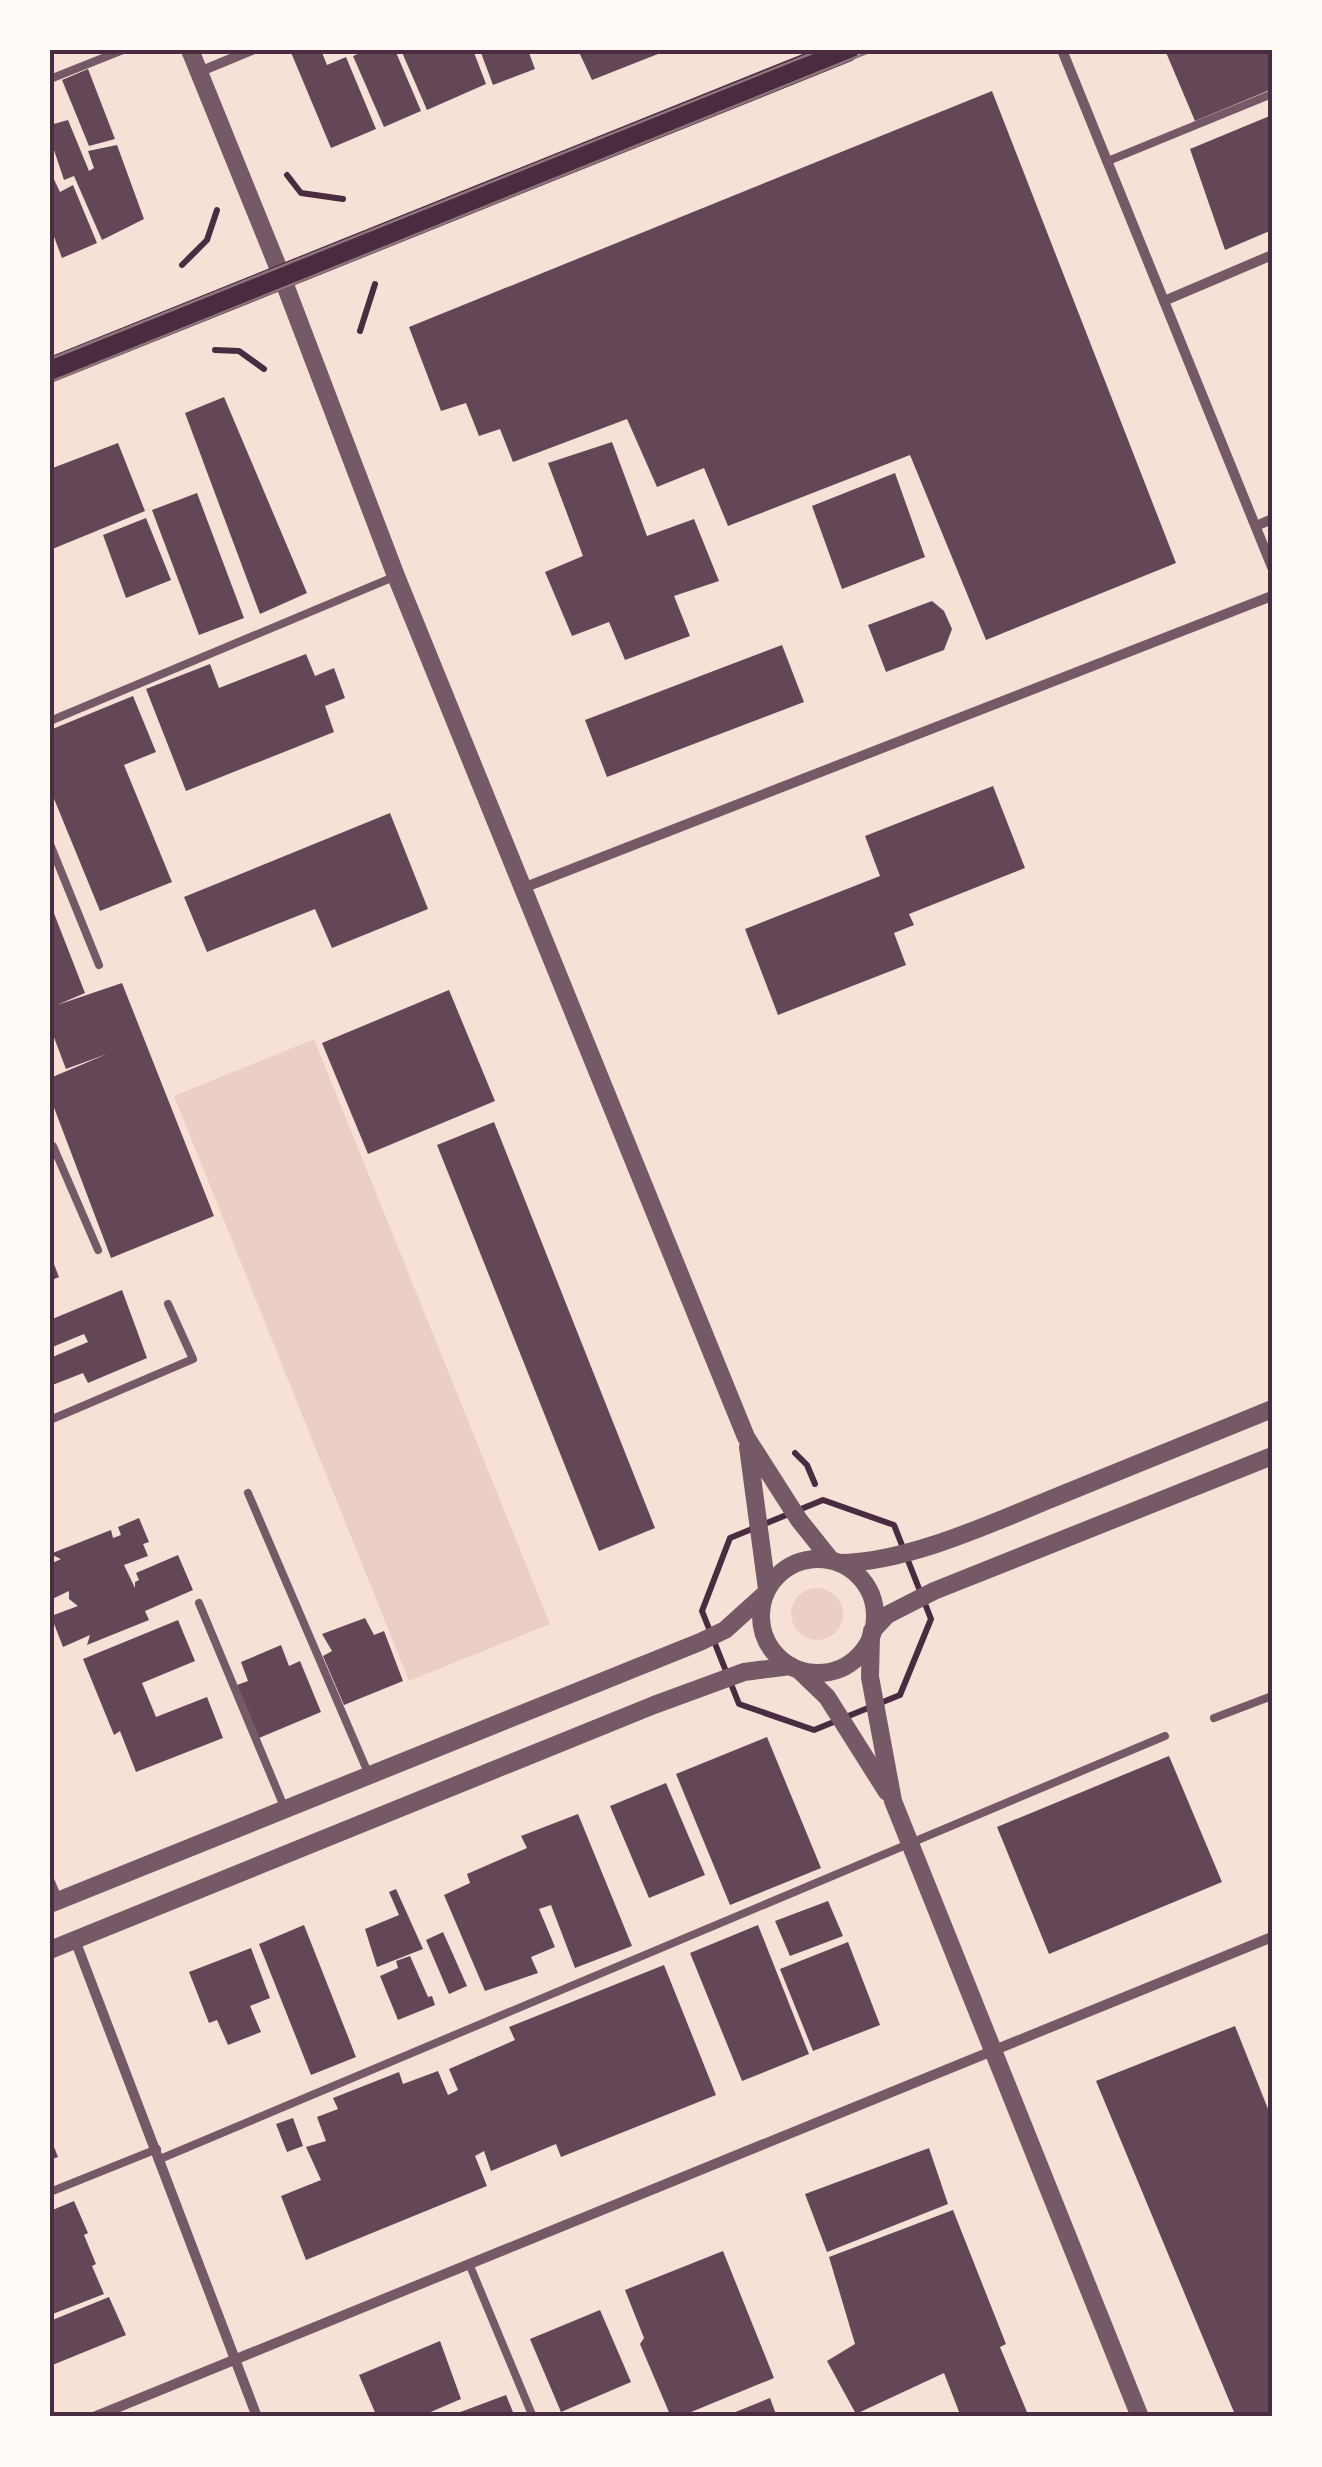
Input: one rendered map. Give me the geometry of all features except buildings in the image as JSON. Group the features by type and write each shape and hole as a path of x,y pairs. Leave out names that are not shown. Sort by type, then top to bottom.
{"main road":[{"path":"50,370 846,50"}],"street":[{"path":"190,50 396,576 746,1438 815,1543 835,1562 873,1562 996,1522 1272,1409"},
{"path":"199,72 252,50"},
{"path":"1062,50 1272,566"},
{"path":"1164,300 1272,255"},
{"path":"1256,526 1272,519"},
{"path":"523,888 1272,596"},
{"path":"746,1438 766,1592 762,1629 772,1651 822,1691 893,1801"},
{"path":"50,1950 728,1678 752,1670 835,1670 858,1657 887,1615 922,1596 1272,1456"},
{"path":"50,1882 54,1902 712,1636 738,1620 794,1564 819,1558 850,1568 866,1585 874,1608 869,1669 893,1801 1140,2417"},
{"path":"94,2417 1272,1937"},
{"path":"76,1940 257,2417"}],"lane":[{"path":"50,79 123,50"},
{"path":"1108,162 1272,94"},
{"path":"50,721 396,576"},
{"path":"50,844 99,965"},
{"path":"50,1147 53,1146 98,1250"},
{"path":"50,1420 193,1360 168,1304"},
{"path":"248,1492 369,1776"},
{"path":"199,1602 285,1810"},
{"path":"1214,1718 1272,1696"},
{"path":"50,2192 158,2154 1165,1736"},
{"path":"470,2266 533,2417"}],"path":[{"path":"288,175 301,193 344,198"},
{"path":"182,266 207,240 217,210"},
{"path":"360,331 375,284"},
{"path":"215,350 239,352 264,369"},
{"path":"823,1500 894,1525 931,1618 900,1694 814,1730 739,1704 702,1611 730,1538 793,1511 823,1500"}],"shaded area":[{"path":"314,1039 550,1624 409,1681 174,1096"},
{"path":"817,1588 835,1596 843,1614 835,1632 817,1640 799,1632 791,1614 799,1596"}],"tram line":[{"path":"50,359 820,50"},
{"path":"50,382 874,50"}]}
